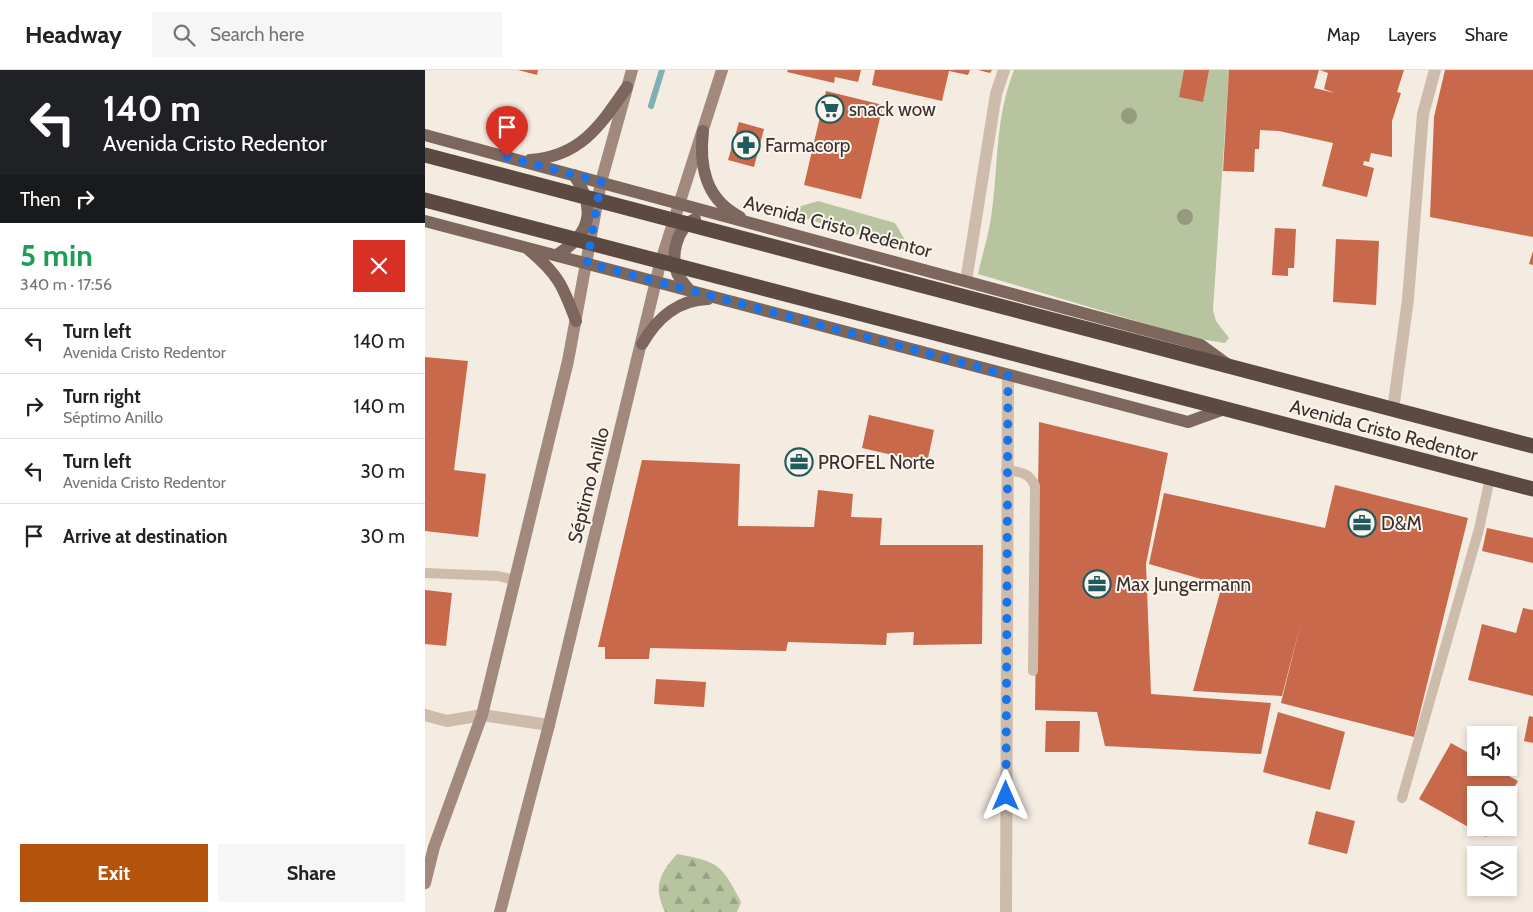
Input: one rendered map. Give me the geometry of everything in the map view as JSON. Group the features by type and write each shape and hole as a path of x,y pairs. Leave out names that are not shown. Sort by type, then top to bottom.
{"highway":[{"name":"Avenida Cristo Redentor","path":"425,155 1533,446"},
{"name":"Avenida Cristo Redentor","path":"425,200 1533,489"}],"main road":[{"path":"425,883 434,847 482,715 576,321 601,182 632,70"},
{"name":"Séptimo Anillo","path":"500,912 549,725 656,282 722,70"},
{"path":"523,161 552,157 568,151 587,139 602,122 627,87"},
{"path":"703,130 700,153 704,176 715,196 731,212 751,222"},
{"name":"Avenida Cristo Redentor","path":"425,136 1201,344 1233,368"},
{"path":"558,254 574,244 585,229 589,210 585,191 574,175"},
{"path":"690,291 678,275 674,256 679,236 691,221 708,212"},
{"path":"425,221 527,248 558,254 718,299 1188,422 1224,409"},
{"path":"527,248 557,276 564,288 576,321"},
{"path":"642,344 651,328 665,314 681,304 699,299 718,299"}],"street":[{"path":"966,281 996,94 1004,70"},
{"path":"1393,410 1407,299 1423,114 1435,70"},
{"path":"1006,912 1006,470 1008,375"},
{"path":"425,715 447,721 482,715 549,725"}],"lane":[{"path":"1006,470 1023,473 1031,477 1035,486 1033,671"},
{"path":"1402,798 1479,529 1490,478"},
{"path":"425,572 498,576 515,580"}],"green space":[{"path":"1014,70 1229,70 1213,310 1216,321 1229,338 1225,343 1194,338 978,274 991,218 1003,108"},
{"path":"818,201 895,223 912,252 798,216 795,208"},
{"path":"677,854 710,863 723,872 741,902 737,912 665,912 659,895 660,881 666,868"}],"building":[{"path":"518,70 538,70 537,75"},
{"path":"788,70 861,70 858,82 835,77 834,83 787,72"},
{"path":"875,70 970,70 968,75 949,71 942,101 872,85"},
{"path":"978,70 992,70 990,73"},
{"path":"1184,70 1209,70 1203,102 1179,97"},
{"path":"1229,70 1319,70 1314,88 1335,93 1324,89 1328,73 1320,70 1404,70 1397,92 1401,93 1392,121 1392,157 1371,153 1369,162 1364,161 1363,165 1374,168 1367,197 1322,186 1333,143 1279,131 1260,130 1259,149 1255,149 1254,172 1223,171"},
{"path":"1445,70 1533,70 1533,237 1430,217 1434,117"},
{"path":"826,91 883,105 861,199 804,185"},
{"name":"Farmacorp","path":"739,122 764,129 754,167 728,160"},
{"path":"1275,228 1296,229 1294,268 1288,268 1288,276 1272,275"},
{"path":"1336,239 1379,241 1376,305 1333,302"},
{"path":"1533,251 1533,265 1529,264"},
{"path":"425,357 468,361 454,470 486,474 478,537 425,531"},
{"path":"869,415 934,430 927,463 862,448"},
{"path":"1039,422 1168,453 1146,564 1151,694 1271,703 1261,754 1105,746 1097,712 1035,710"},
{"path":"642,460 740,464 738,526 814,527 818,490 853,494 851,517 882,518 880,545 983,545 982,644 913,645 914,632 887,633 886,645 788,642 786,651 650,648 649,659 605,659 605,647 598,647"},
{"path":"1335,485 1468,518 1414,737 1281,703 1301,622 1282,696 1193,691 1222,585 1149,564 1164,493 1325,528"},
{"path":"1487,528 1533,538 1533,563 1482,551"},
{"path":"425,590 452,593 446,646 425,644"},
{"path":"1523,608 1533,610 1533,696 1468,680 1482,624 1516,633"},
{"path":"656,679 706,682 704,707 654,704"},
{"path":"1278,712 1345,732 1330,790 1263,772"},
{"path":"1529,716 1533,717 1533,743 1524,741"},
{"path":"1046,721 1080,721 1079,752 1045,752"},
{"path":"1451,743 1467,752 1467,776 1509,776 1518,781 1515,786 1467,786 1467,826 1419,799"},
{"path":"1316,811 1355,821 1347,854 1308,844"}],"waterway":[{"path":"651,106 662,70"}],"place":[{"name":"snack wow","path":"830,109"},
{"name":"Farmacorp","path":"746,145"},
{"name":"PROFEL Norte","path":"799,462"},
{"name":"D&M","path":"1362,523"},
{"name":"Max Jungermann","path":"1097,584"}],"route":[{"path":"507,157 601,182 587,263 1008,375 1006,398 1006,796"}]}
